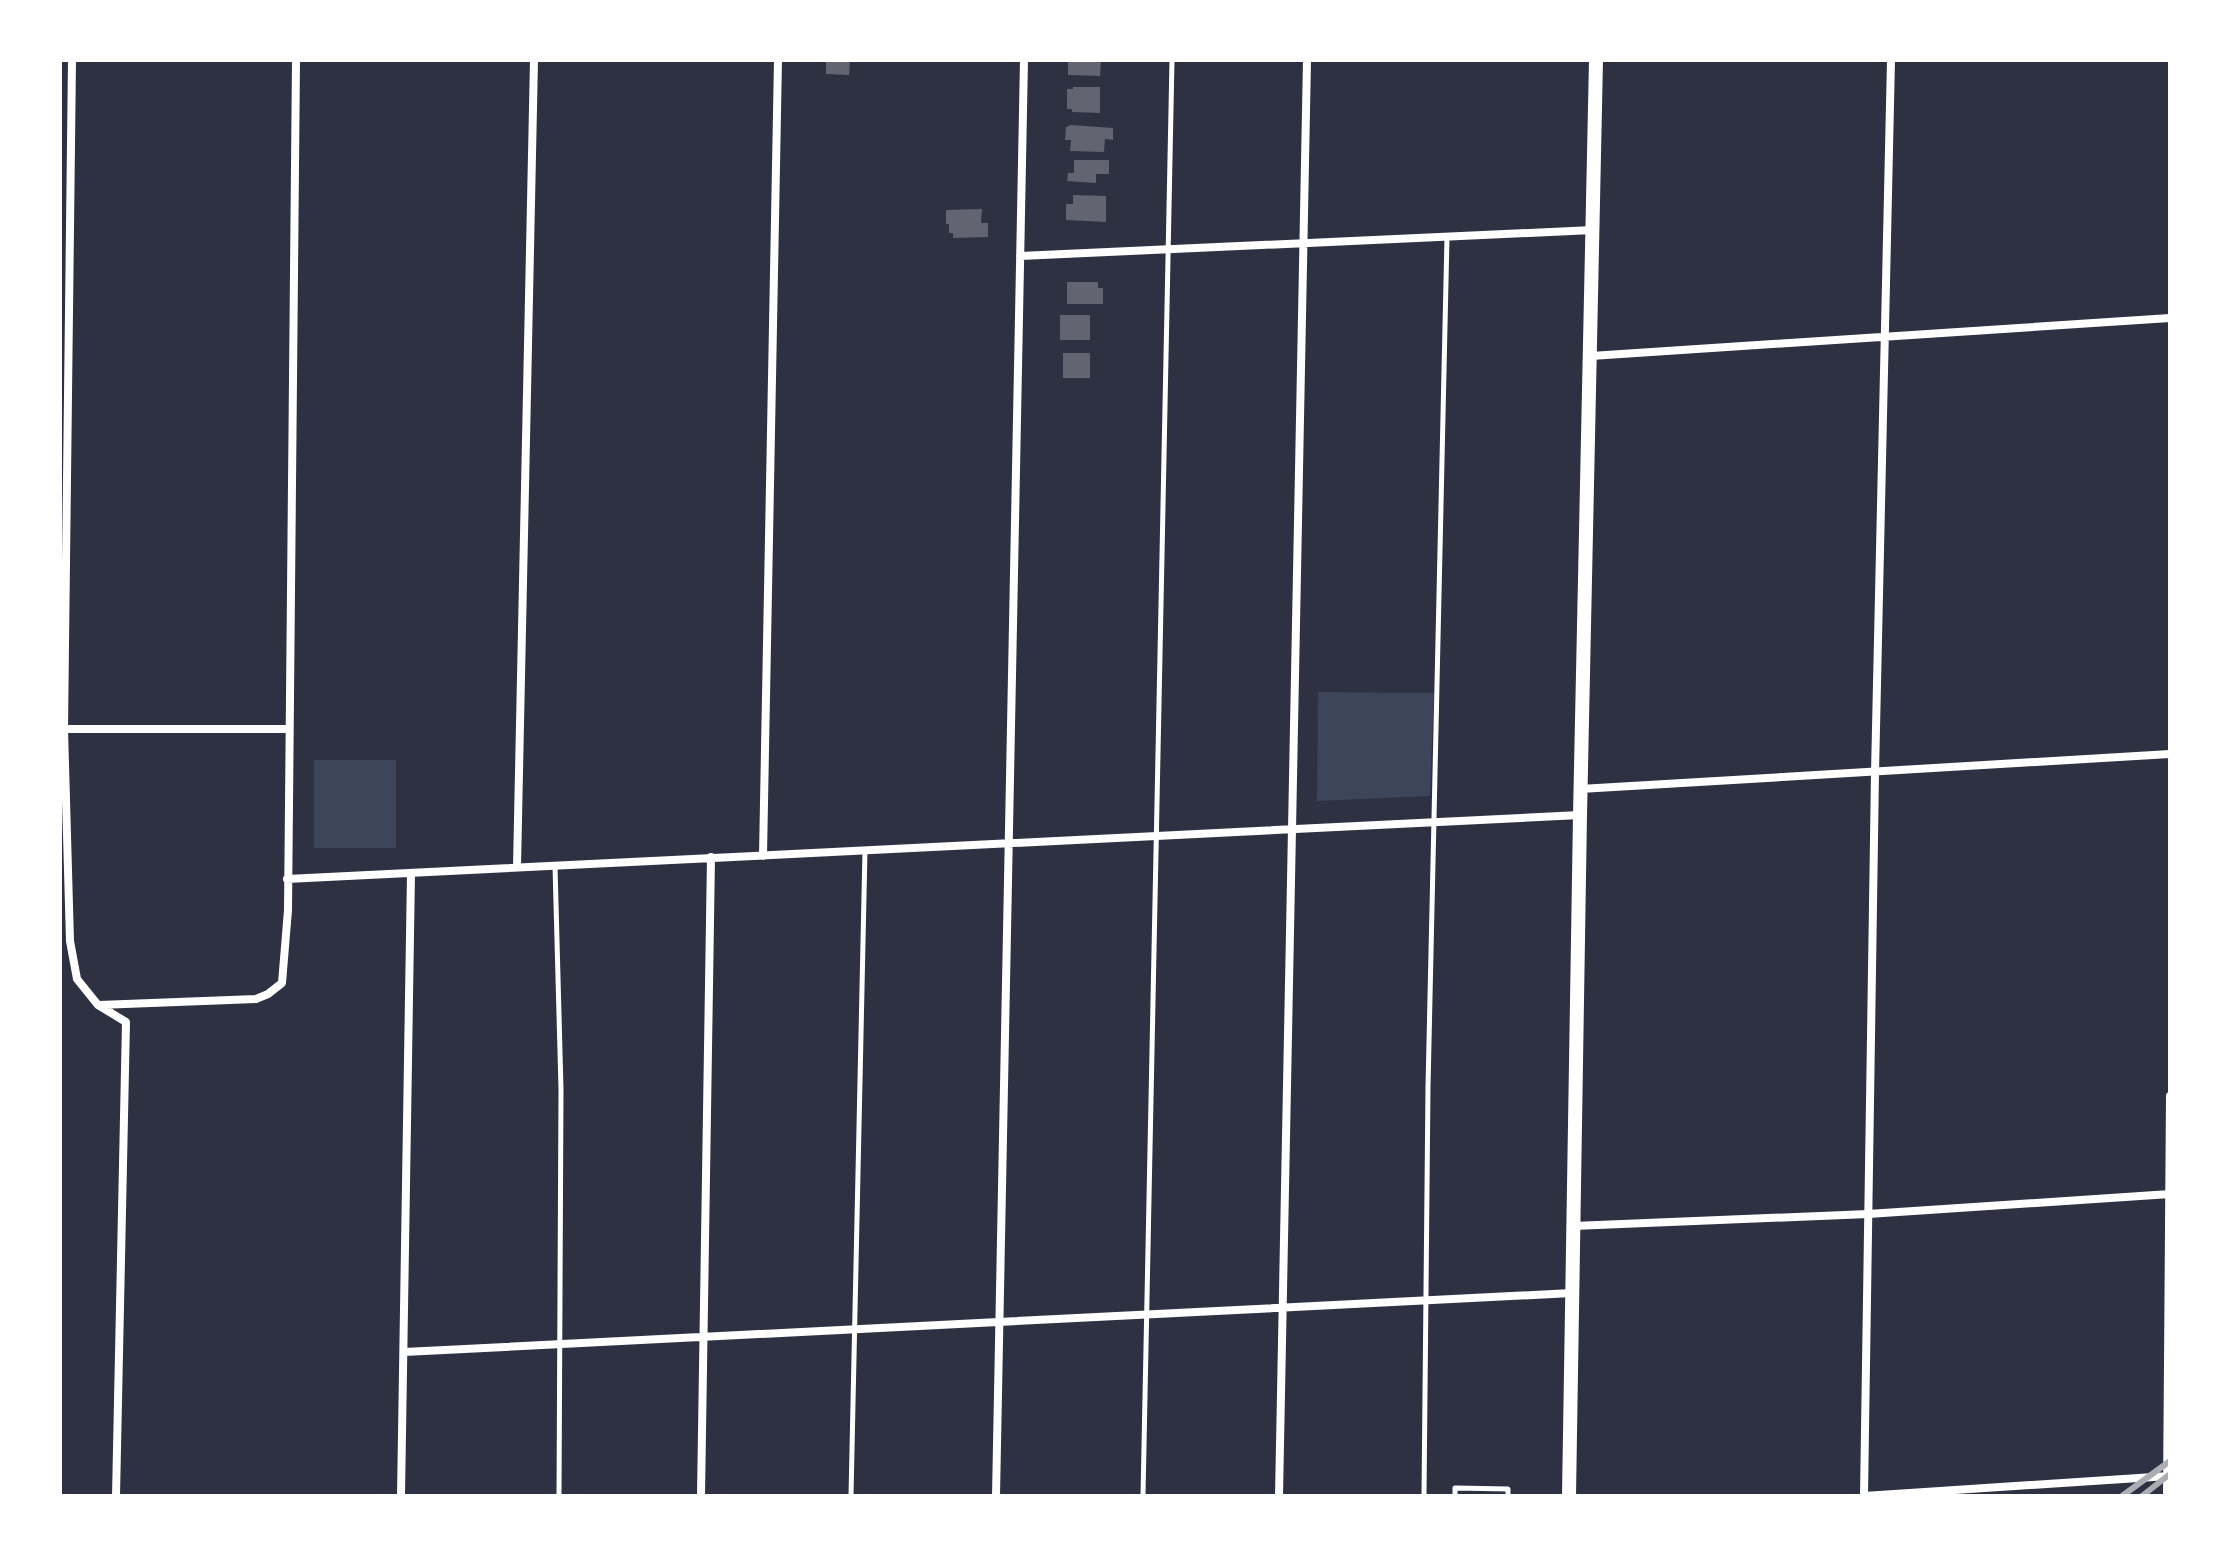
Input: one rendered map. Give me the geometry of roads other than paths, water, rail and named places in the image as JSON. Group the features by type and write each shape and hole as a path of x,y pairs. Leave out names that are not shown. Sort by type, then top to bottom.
{"main road":[{"path":"1569,1496 1596,60"}],"street":[{"path":"72,60 64,893 72,964 77,979 98,1005 126,1022 116,1496"},
{"path":"98,1005 256,999 282,983 286,957 296,60"},
{"path":"517,867 534,60"},
{"path":"763,856 778,60"},
{"path":"996,1496 1024,60"},
{"path":"1279,1496 1307,60"},
{"path":"1891,60 1875,773 1864,1496 2169,1476"},
{"path":"1020,256 1593,230"},
{"path":"1591,356 2170,318"},
{"path":"64,729 289,729"},
{"path":"1580,789 2170,754"},
{"path":"287,879 1580,815"},
{"path":"701,1496 711,857"},
{"path":"401,1496 411,873"},
{"path":"2167,1496 2170,1096"},
{"path":"1573,1226 1868,1214 2169,1194"},
{"path":"404,1352 1572,1293"}],"lane":[{"path":"1143,1496 1172,60"},
{"path":"1424,1496 1428,1087 1447,237"},
{"path":"851,1496 865,850"},
{"path":"555,865 561,1089 559,1496"},
{"path":"1455,1496 1455,1488 1508,1489 1508,1496"}],"railway":[{"path":"2122,1496 2170,1461"},
{"path":"2142,1496 2170,1474"}]}
